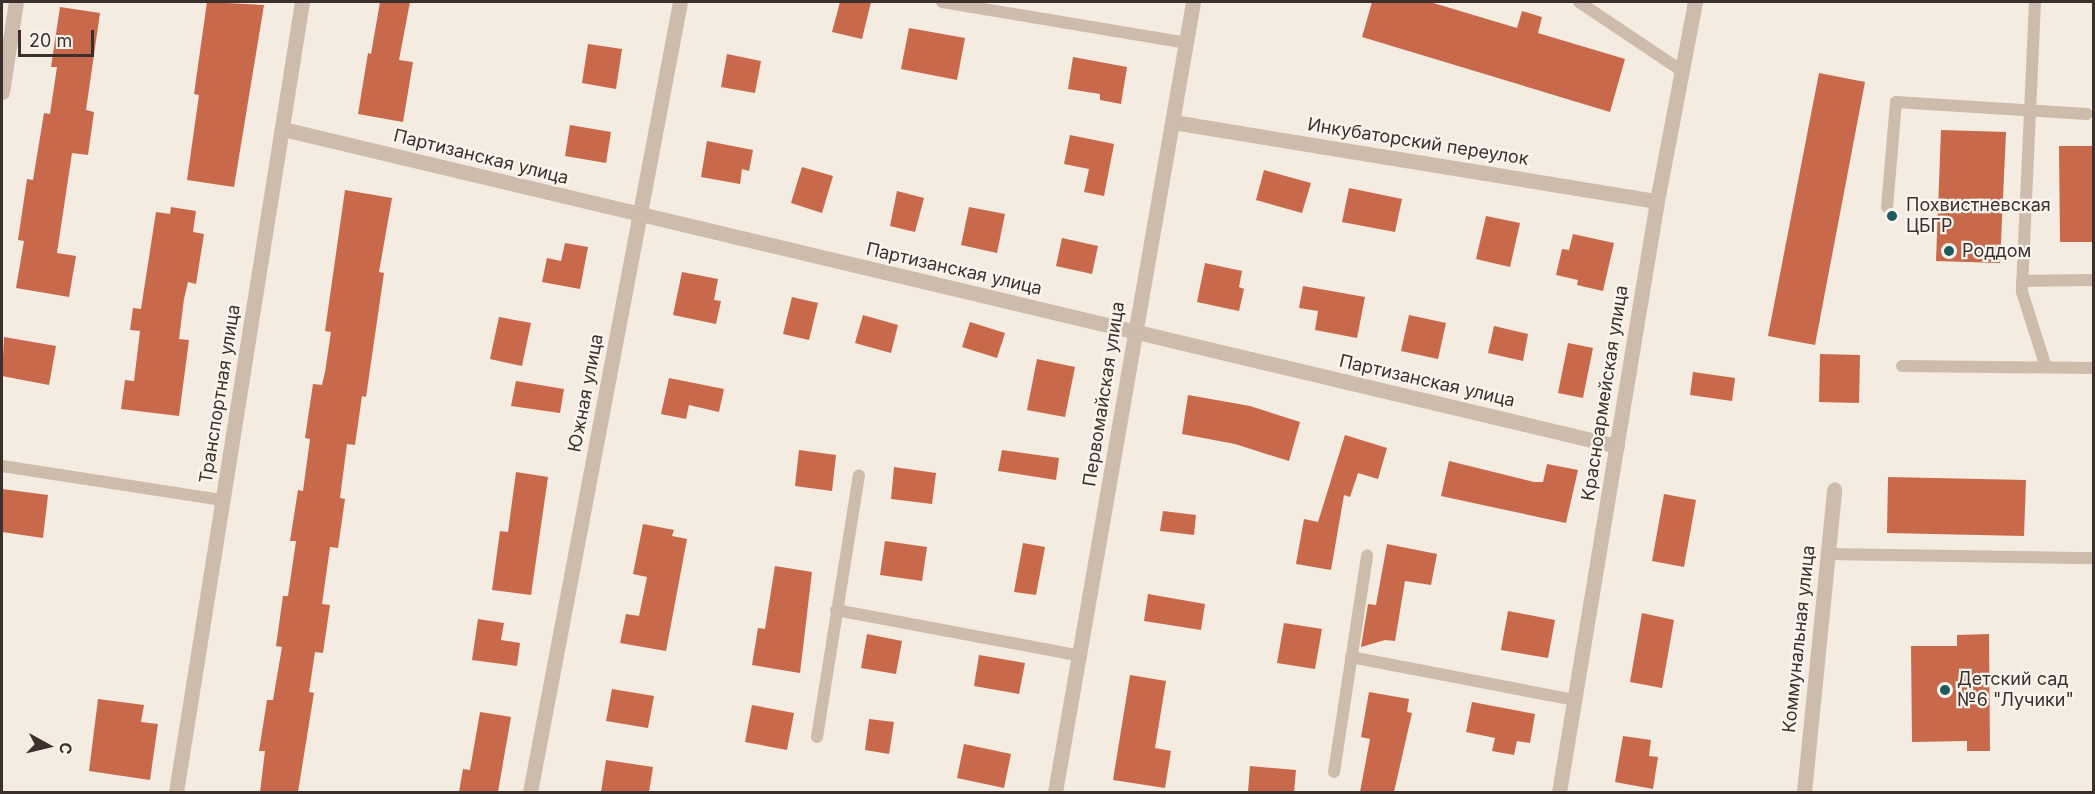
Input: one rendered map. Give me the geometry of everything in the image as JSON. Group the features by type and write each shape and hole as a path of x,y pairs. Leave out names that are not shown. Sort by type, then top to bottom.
{"street":[{"path":"2,92 16,2"},
{"name":"Транспортная улица","path":"176,792 302,2"},
{"name":"Южная улица","path":"530,792 680,2"},
{"name":"Первомайская улица","path":"1055,792 1081,656 1133,332 1193,2"},
{"name":"Красноармейская улица","path":"1558,792 1657,201 1695,2"},
{"name":"Инкубаторский переулок","path":"1173,122 1657,201"},
{"name":"Партизанская улица","path":"283,129 640,216 1617,446"},
{"name":"Коммунальная улица","path":"1804,792 1834,489"}],"lane":[{"path":"942,2 1186,43"},
{"path":"1579,2 1682,71"},
{"path":"2034,2 2022,292 2046,367"},
{"path":"1887,207 1896,102 2087,114"},
{"path":"2022,281 2094,280"},
{"path":"1902,366 2094,368"},
{"path":"2,466 222,500"},
{"path":"816,737 859,475"},
{"path":"1827,554 2094,558"},
{"path":"1334,772 1367,556"},
{"path":"836,610 1081,656"},
{"path":"1351,657 1574,700"}],"building":[{"path":"207,2 264,5 234,187 187,180 199,95 194,94"},
{"path":"380,2 410,2 399,60 413,62 403,122 358,114 368,53 371,54"},
{"path":"840,2 871,2 862,39 832,32"},
{"path":"1372,2 1430,2 1517,28 1522,11 1542,17 1538,33 1625,59 1610,112 1362,37"},
{"path":"60,7 100,13 86,110 94,112 88,155 72,153 57,253 76,256 69,297 16,288 24,241 18,240 27,179 33,180 44,113 50,114 57,67 51,67"},
{"path":"909,28 965,38 957,80 901,69"},
{"path":"588,44 622,49 616,89 582,83"},
{"path":"727,54 761,61 755,93 721,87"},
{"path":"1073,57 1127,67 1121,104 1100,100 1100,94 1068,89"},
{"path":"1819,73 1865,82 1815,345 1768,336"},
{"path":"570,125 611,132 606,163 565,156"},
{"path":"1941,130 2006,132 2000,263 1936,261"},
{"path":"1070,135 1114,144 1104,196 1084,192 1089,169 1064,164"},
{"path":"707,141 753,150 749,171 742,169 740,184 701,177"},
{"path":"2059,146 2094,146 2094,242 2060,242"},
{"path":"802,167 833,176 822,213 791,203"},
{"path":"1264,170 1311,183 1302,213 1256,200"},
{"path":"1349,188 1402,199 1395,232 1342,222"},
{"path":"345,190 392,198 379,272 384,273 366,397 362,396 355,445 347,444 340,498 345,499 338,548 330,547 322,604 330,605 323,653 315,652 309,692 314,693 298,792 260,792 265,751 259,751 267,700 273,700 282,647 276,646 283,596 288,596 296,541 290,541 298,490 303,491 310,439 305,438 313,384 322,385 325,372 331,332 325,331"},
{"path":"897,191 924,198 915,232 890,226"},
{"path":"171,207 196,211 193,232 204,234 196,284 188,282 184,299 179,339 189,340 179,416 121,409 125,380 134,381 140,331 130,330 133,308 141,309 156,212 170,214"},
{"path":"969,207 1005,214 997,253 961,245"},
{"path":"1486,216 1520,223 1510,267 1476,259"},
{"path":"1573,234 1614,243 1603,291 1577,285 1578,280 1556,275 1562,249 1569,250"},
{"path":"1062,238 1098,246 1092,274 1056,266"},
{"path":"565,243 588,247 580,289 542,282 547,258 561,261"},
{"path":"1205,263 1242,271 1239,287 1244,289 1239,311 1197,302"},
{"path":"682,272 718,279 714,300 721,301 716,324 673,315"},
{"path":"1303,286 1365,297 1357,338 1315,330 1318,311 1299,308"},
{"path":"792,297 818,303 809,340 783,334"},
{"path":"863,315 898,325 891,353 855,343"},
{"path":"1409,315 1446,323 1438,359 1401,351"},
{"path":"499,317 531,323 522,366 490,359"},
{"path":"970,322 1005,333 997,358 962,347"},
{"path":"1494,326 1528,334 1523,361 1488,353"},
{"path":"4,337 56,346 49,385 2,376"},
{"path":"1568,343 1593,348 1583,398 1558,393"},
{"path":"1820,354 1860,355 1859,403 1819,402"},
{"path":"1037,359 1075,367 1065,417 1027,410"},
{"path":"1693,372 1735,378 1732,401 1690,395"},
{"path":"669,378 724,389 719,412 689,405 686,419 661,414"},
{"path":"516,381 564,389 560,413 511,406"},
{"path":"1188,395 1250,406 1300,422 1289,461 1235,444 1182,434"},
{"path":"1345,435 1387,448 1378,479 1358,473 1350,497 1344,495 1331,570 1296,564 1304,519 1318,522"},
{"path":"799,450 836,455 832,491 795,486"},
{"path":"1002,450 1059,458 1056,480 998,471"},
{"path":"1449,461 1534,482 1543,482 1547,464 1578,470 1566,523 1441,496"},
{"path":"894,467 936,473 932,504 891,499"},
{"path":"516,472 548,477 531,595 492,590 500,531 508,532"},
{"path":"1888,477 2026,480 2024,536 1887,533"},
{"path":"2,489 48,495 43,538 2,532"},
{"path":"1664,494 1696,500 1684,567 1652,561"},
{"path":"1163,511 1196,515 1194,535 1160,531"},
{"path":"643,524 674,530 672,536 687,539 666,651 620,643 626,614 639,616 647,577 633,574"},
{"path":"885,541 927,547 922,581 880,575"},
{"path":"1023,543 1045,547 1036,595 1014,592"},
{"path":"1387,544 1437,554 1431,585 1405,581 1395,641 1385,640 1361,647 1368,604 1376,605"},
{"path":"775,566 812,572 800,673 752,665 758,628 765,629"},
{"path":"1148,594 1205,604 1201,630 1144,621"},
{"path":"1508,611 1555,620 1548,658 1501,650"},
{"path":"1642,613 1674,620 1662,688 1630,682"},
{"path":"478,619 504,623 501,640 520,643 517,666 472,660"},
{"path":"1284,623 1322,629 1315,669 1277,663"},
{"path":"867,634 902,641 896,674 861,668"},
{"path":"1989,634 1990,751 1967,751 1967,741 1912,742 1911,646 1957,646 1957,635"},
{"path":"979,655 1025,663 1019,694 974,686"},
{"path":"1130,675 1166,681 1155,748 1171,751 1165,788 1113,780"},
{"path":"612,689 654,696 648,728 606,721"},
{"path":"1369,692 1409,699 1407,712 1412,713 1394,792 1360,792 1370,739 1361,737"},
{"path":"98,699 144,705 141,722 158,724 150,780 89,771"},
{"path":"1472,702 1535,714 1530,743 1517,741 1514,755 1492,751 1495,738 1466,732"},
{"path":"752,705 794,713 787,750 745,742"},
{"path":"480,712 511,717 498,792 459,792 463,769 470,770"},
{"path":"869,719 894,722 889,754 865,750"},
{"path":"1623,736 1651,740 1649,756 1658,757 1653,789 1615,782"},
{"path":"964,744 1011,754 1004,788 957,778"},
{"path":"606,760 653,767 649,792 601,792"},
{"path":"1250,766 1296,770 1294,792 1248,792"}],"place":[{"name":"Похвистневская ЦБГР","path":"1892,216"},
{"name":"Роддом","path":"1949,251"},
{"name":"Детский сад №6 \"Лучики\"","path":"1945,690"}]}
